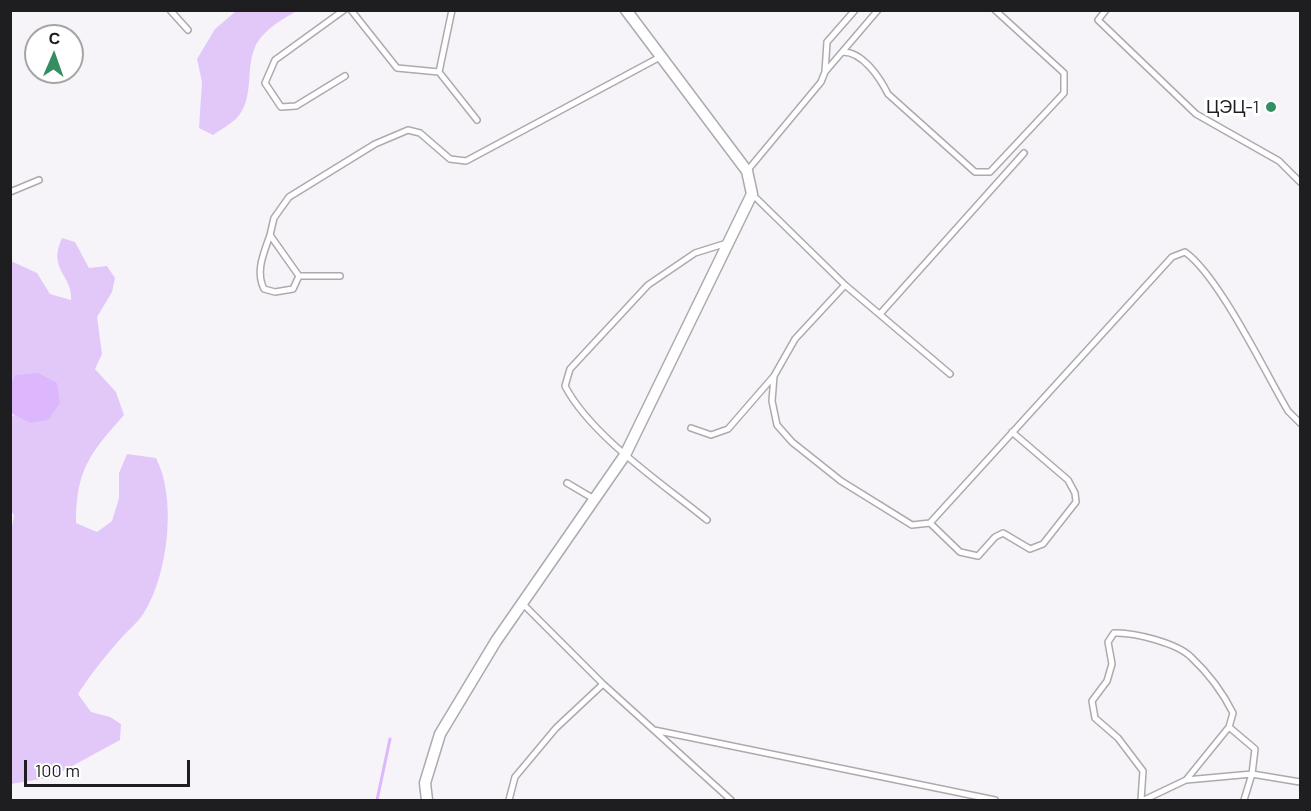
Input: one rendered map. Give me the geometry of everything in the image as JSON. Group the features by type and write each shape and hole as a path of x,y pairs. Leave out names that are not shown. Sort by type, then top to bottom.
{"street":[{"path":"427,801 425,783 440,734 522,603 625,455 752,194 747,171 626,10"}],"lane":[{"path":"170,10 188,30"},
{"path":"344,10 275,60 265,83 281,107 296,106 345,76"},
{"path":"351,10 397,68 439,72 477,120"},
{"path":"439,72 450,13 442,10"},
{"path":"747,171 821,82 825,72 826,42 855,10"},
{"path":"825,72 878,10"},
{"path":"843,52 859,57 883,83 888,94 975,172 990,172 1064,93 1064,73 995,10"},
{"path":"1106,10 1098,20 1196,114 1279,161 1300,182"},
{"path":"299,276 293,289 275,292 264,289 259,281 260,262 274,218 289,197 375,144 408,130 420,134 450,159 466,161 660,57"},
{"path":"880,314 1024,153"},
{"path":"10,192 39,180"},
{"path":"752,194 845,285 950,374"},
{"path":"270,235 299,276"},
{"path":"707,520 625,455 573,401 565,386 570,369 648,285 695,253 729,242"},
{"path":"774,376 772,401 777,425 792,442 841,481 912,525 930,523 1172,257 1185,252 1195,259 1229,309 1288,411 1300,423"},
{"path":"299,276 340,276"},
{"path":"691,428 711,435 728,429 774,376 795,339 845,285"},
{"path":"930,523 960,552 978,556 994,537 1004,533 1030,549 1042,544 1076,502 1076,493 1068,480 1012,432"},
{"path":"567,483 594,499"},
{"path":"522,603 603,684 731,801"},
{"path":"1186,780 1229,727 1233,713 1225,698 1189,655 1168,644 1125,632 1114,633 1108,642 1112,664 1107,681 1092,701 1095,718 1118,738 1143,771 1143,801 1186,780 1252,774 1300,782"},
{"path":"508,801 515,777 556,728 603,684"},
{"path":"1229,727 1255,749 1252,774 1244,801"},
{"path":"654,730 995,801"}],"shaded area":[{"path":"236,11 297,11 273,26 258,41 250,65 246,103 236,119 213,135 199,128 202,82 197,59 215,29"},
{"path":"62,238 75,242 89,268 107,266 115,278 112,292 97,317 102,354 95,369 116,392 124,415 102,440 87,463 79,489 76,523 97,532 112,521 119,498 119,473 127,454 156,458 166,493 167,535 159,577 145,611 100,663 78,694 91,712 110,717 121,724 120,740 52,777 11,784 10,538 14,515 10,510 11,413 14,417 11,384 11,261 37,273 50,294 71,300 71,291 57,258"},
{"path":"38,373 57,383 60,403 48,420 30,423 11,413 11,384 15,375"}],"waterway":[{"path":"377,800 390,739"}],"place":[{"name":"ЦЭЦ-1","path":"1271,107"}]}
